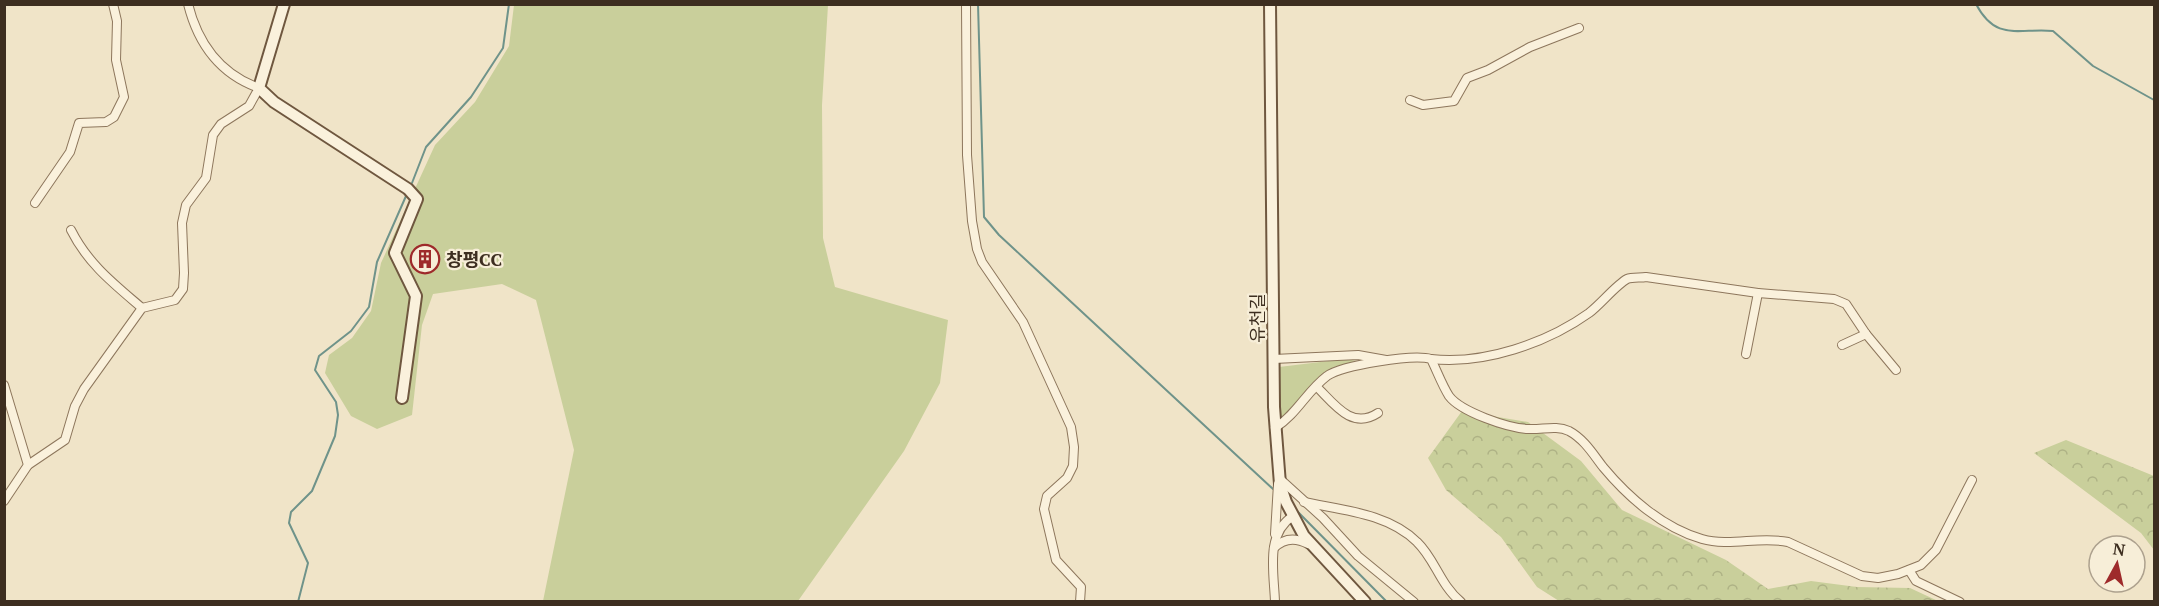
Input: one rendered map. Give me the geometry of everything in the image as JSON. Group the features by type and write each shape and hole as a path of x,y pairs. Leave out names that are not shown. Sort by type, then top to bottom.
{"street":[{"path":"35,203 70,152 79,123 106,122 122,106 124,97 116,60 117,21 113,4"},
{"path":"188,4 201,42 215,60 240,81 259,88 274,102 408,189 417,199 395,253 416,296 402,398"},
{"path":"4,501 27,465 65,440 75,406 84,389 142,308 175,300 183,289 183,223 186,205 206,178 213,135 221,124 249,106 259,88 284,4"},
{"path":"966,4 967,155 972,221 982,262 1020,315 1071,427 1074,447 1073,466 1067,478 1047,496 1044,509 1056,560 1081,587 1080,602"},
{"name":"유천길","path":"1270,4 1275,428 1279,477 1293,516 1313,547 1365,602"},
{"path":"1410,100 1423,105 1454,101 1467,78 1488,70 1530,47 1579,28"},
{"path":"71,230 81,250 101,274 142,308"},
{"path":"1275,428 1290,418 1329,375 1338,371 1420,357 1447,360 1512,349 1568,327 1590,312 1628,279 1646,278 1758,293 1834,299 1846,304 1866,334 1896,370"},
{"path":"1746,354 1758,293"},
{"path":"1842,345 1866,334"},
{"path":"1274,359 1358,355 1393,361"},
{"path":"1431,359 1450,397 1457,402 1505,425 1528,429 1553,428 1569,432 1585,444 1637,502 1691,535 1719,542 1759,539 1788,542 1870,578 1885,577 1909,570 1925,562 1936,550 1971,480"},
{"path":"4,385 27,465"},
{"path":"1317,387 1341,410 1359,420 1368,419 1378,412"},
{"path":"1279,477 1323,518 1358,556 1414,602"},
{"path":"1275,602 1274,538 1279,477"},
{"path":"1304,502 1373,516 1410,537 1417,542 1442,582 1461,602"},
{"path":"1274,538 1281,525 1293,516"},
{"path":"1274,548 1282,541 1291,539 1313,547"},
{"path":"1909,570 1916,581 1960,602"}],"green space":[{"path":"514,5 828,5 822,105 823,238 835,287 948,320 940,383 904,451 798,601 543,601 574,450 536,300 502,284 433,294 422,325 412,415 377,429 351,416 325,373 329,355 352,338 371,311 381,263 435,145 475,102 509,46"},
{"path":"1345,359 1363,362 1332,369 1290,413 1279,421 1279,367"},
{"path":"1462,411 1528,422 1581,461 1622,510 1726,560 1768,589 1811,581 1857,587 1910,588 1938,601 1559,601 1537,587 1501,537 1446,490 1428,458"},
{"path":"2066,440 2154,476 2154,550 2147,541 2147,534 2142,534 2034,453"}],"waterway":[{"path":"412,183 426,147 471,97 503,48 509,4"},
{"path":"978,4 984,217 999,235 1273,489"},
{"path":"1976,4 1984,16 2000,28 2009,31 2053,31 2093,66 2154,100"},
{"path":"298,602 308,563 289,523 291,512 312,491 335,436 338,415 336,402 315,370 319,356 351,331 369,307 377,262 406,196"},
{"path":"1296,510 1387,602"}],"place":[{"name":"창평CC","path":"425,259"}]}
